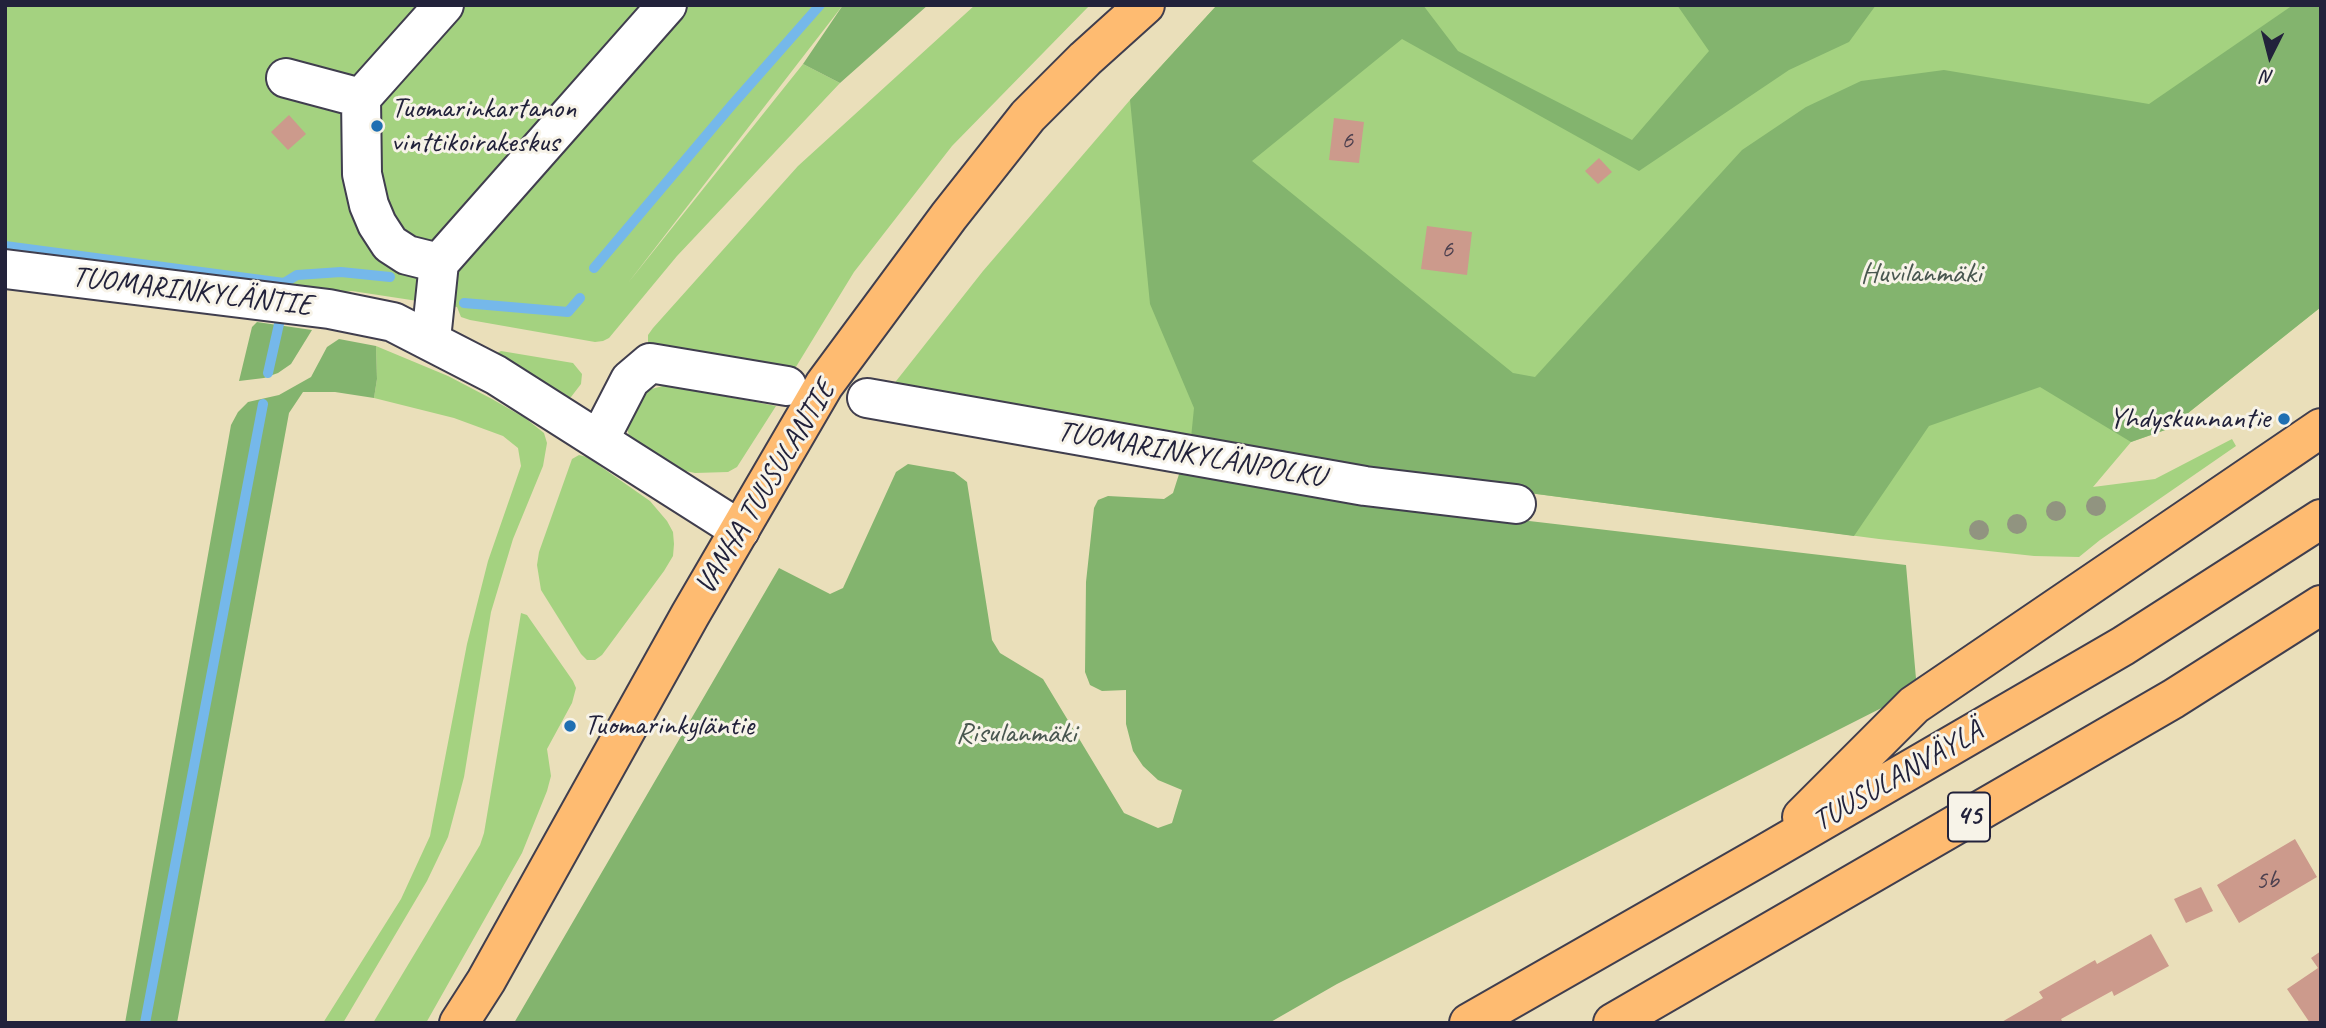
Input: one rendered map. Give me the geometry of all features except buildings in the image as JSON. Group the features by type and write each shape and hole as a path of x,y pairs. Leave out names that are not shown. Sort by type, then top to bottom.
{"main road":[{"name":"VANHA TUUSULANTIE","path":"459,1023 486,981 589,794 824,385 949,216 1028,116 1085,59 1145,5"},
{"path":"1763,855 1914,705 2321,428"},
{"name":"TUUSULANVÄYLÄ","path":"1469,1023 2123,646 2321,519"},
{"name":"45","path":"1613,1023 2173,699 2321,605"}],"street":[{"path":"439,263 407,255 390,244 377,224 369,205 362,174 361,98 444,5"},
{"path":"430,339 439,263 667,5"},
{"path":"286,78 361,98"},
{"name":"TUOMARINKYLÄNTIE","path":"5,269 329,309 393,322 496,375 740,530"},
{"path":"599,440 630,380 650,363 787,386"},
{"name":"TUOMARINKYLÄNPOLKU","path":"867,398 1364,486 1516,504"}],"green space":[{"name":"Tuomarinkartanon vinttikoirakeskus","path":"5,5 843,5 628,283 803,64 840,83 677,256 609,338 595,342 470,320 461,317 457,307 352,291 331,294 5,253"},
{"path":"843,5 928,5 840,83 803,64"},
{"path":"975,5 1090,5 952,146 854,272 791,375 652,349 648,344 648,335 653,328 798,166"},
{"name":"Huvilanmäki","path":"1217,5 2321,5 2321,307 2168,429 2131,442 2093,487 2155,479 2232,439 2236,446 2079,557 2034,556 1879,539 1529,493 1191,438 893,385 983,271 1130,100"},
{"name":"Huvilanmäki","path":"1217,5 1423,5 1458,51 1632,140 1709,51 1677,5 1876,5 1849,42 1789,70 1639,171 1402,39 1252,161 1513,373 1535,377 1742,150 1806,107 1861,81 1944,70 2149,104 2293,5 2321,5 2321,307 2168,429 2131,442 2040,387 1929,426 1854,536 1529,493 1191,438 1194,408 1150,304 1130,100"},
{"path":"257,322 312,330 291,364 264,378 239,381 252,327"},
{"path":"339,339 376,346 377,379 374,398 335,392 303,392 289,413 177,1023 125,1023 231,425 248,402 279,395 311,377 327,347"},
{"path":"376,346 448,376 492,399 525,418 544,433 547,443 543,466 513,539 491,612 464,777 448,837 427,881 343,1023 323,1023 401,899 430,836 467,644 488,561 521,466 518,448 503,436 454,418 374,398 377,379"},
{"path":"501,351 573,363 582,374 581,384 571,397 565,399 497,358 497,353"},
{"path":"663,386 776,406 737,467 728,472 695,473 681,470 629,437 627,425 640,392"},
{"path":"579,455 587,457 650,501 667,521 673,532 674,544 673,556 664,571 602,655 595,660 587,660 581,654 541,590 537,565 539,552 572,459"},
{"name":"Risulanmäki","path":"908,464 954,472 967,482 992,640 1000,653 1043,679 1124,813 1158,828 1172,823 1182,790 1158,780 1143,766 1133,751 1126,724 1126,690 1102,691 1090,685 1085,672 1086,582 1094,508 1098,500 1108,496 1164,499 1173,493 1180,471 1495,517 1906,565 1917,690 1337,984 1269,1023 514,1023 779,568 830,594 843,588 896,472"},
{"path":"521,613 527,615 576,688 572,703 547,749 551,776 547,791 522,853 426,1023 373,1023 480,845"}],"waterway":[{"path":"594,268 820,5"},
{"path":"5,246 284,283"},
{"path":"283,287 284,283 297,275 341,272 390,277"},
{"path":"464,303 568,312 580,298"},
{"path":"268,373 279,324"},
{"path":"145,1023 263,404"}],"place":[{"name":"Tuomarinkartanon vinttikoirakeskus","path":"377,126"},
{"name":"Yhdyskunnantie","path":"2284,419"},
{"name":"Tuomarinkyläntie","path":"570,726"}]}
